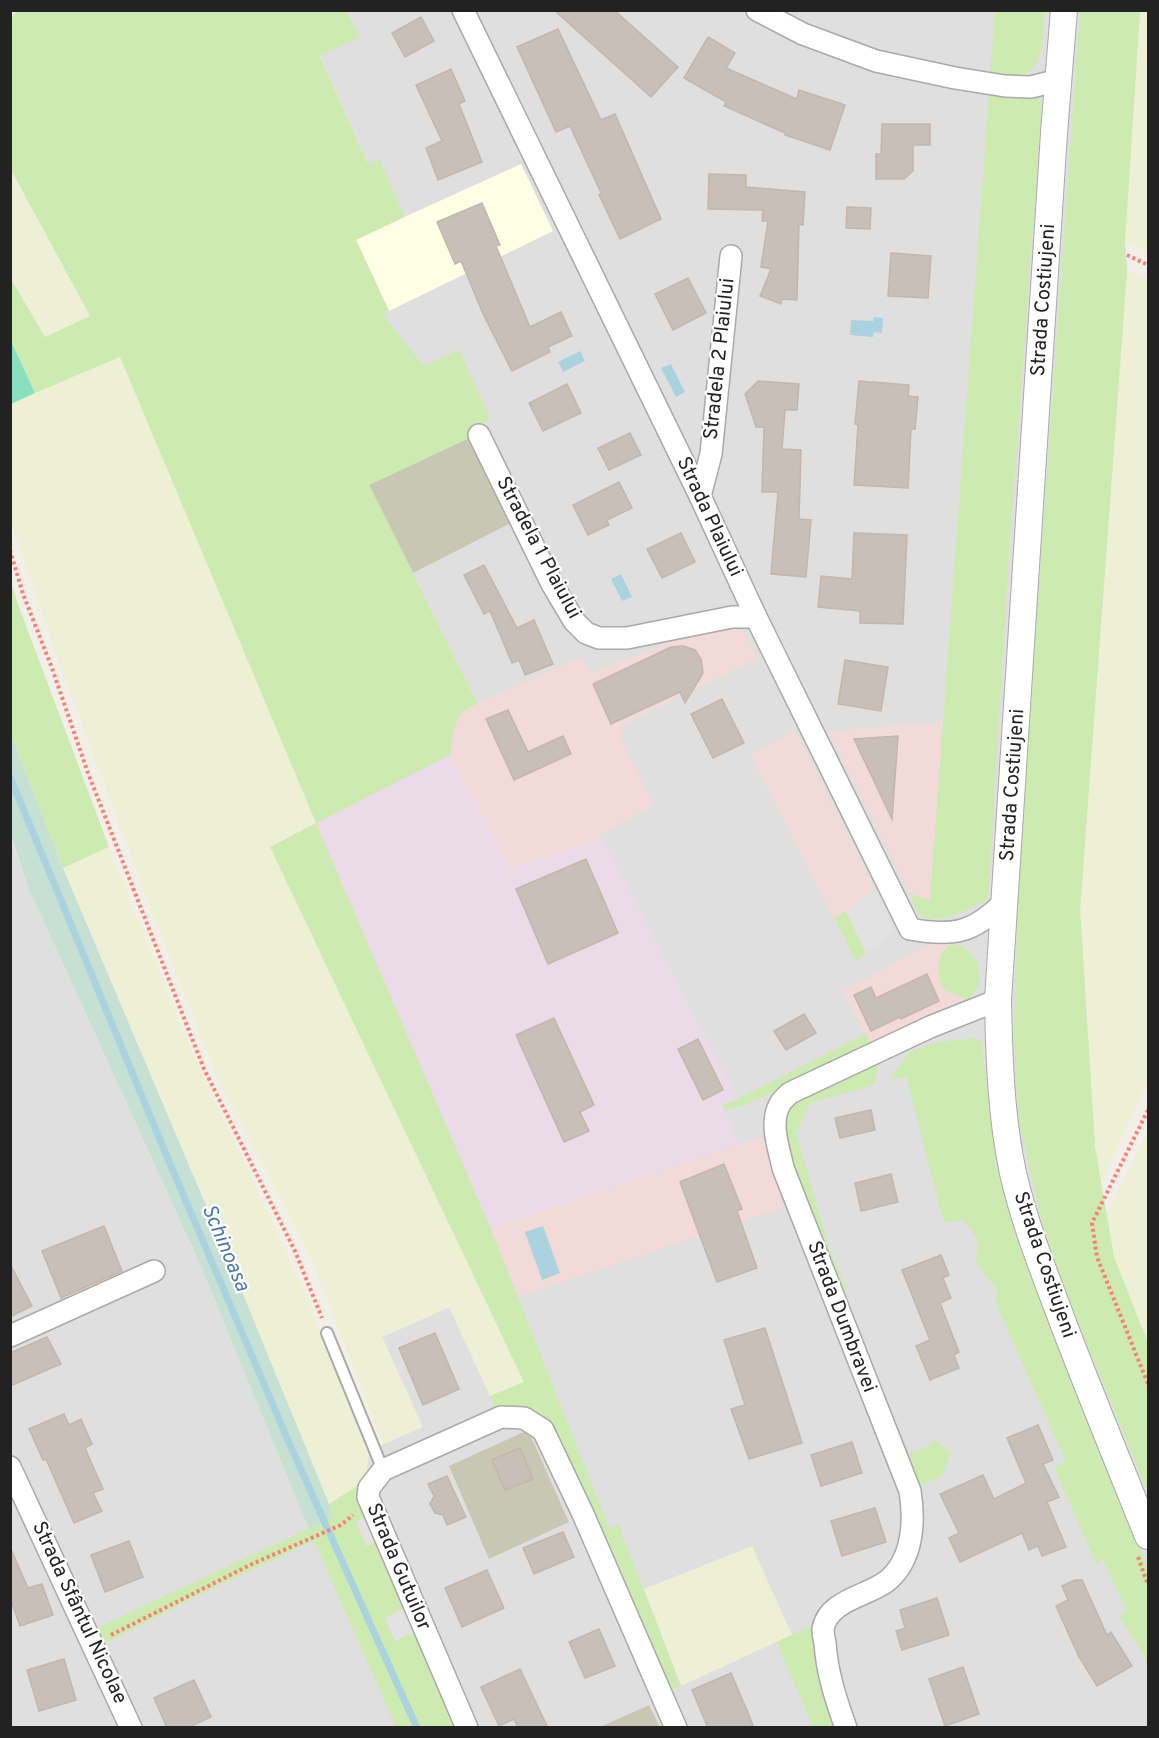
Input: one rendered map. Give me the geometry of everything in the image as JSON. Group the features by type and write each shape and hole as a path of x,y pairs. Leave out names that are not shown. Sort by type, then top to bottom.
{"street":[{"name":"Strada Plaiului","path":"463,10 700,496 756,617 910,929 946,934 963,931 992,914 1005,902"},
{"path":"757,10 803,34 876,61 1005,86 1031,87 1059,80"},
{"name":"Strada Costiujeni","path":"1065,10 998,1000 999,1039 1003,1103 1013,1171 1025,1217 1039,1261 1089,1391 1149,1536"},
{"name":"Stradela 2 Plaiului","path":"700,496 711,454 731,256"},
{"name":"Stradela 1 Plaiului","path":"479,435 552,584 574,621 586,633 599,638 627,638 732,617 756,617"},
{"name":"Strada Dumbravei","path":"846,1728 834,1695 823,1629 832,1613 849,1600 887,1581 903,1562 912,1535 913,1508 910,1491 783,1168 775,1133 775,1119 780,1104 790,1093 930,1027 998,1000"},
{"path":"10,1336 154,1271"},
{"path":"383,1470 501,1417 524,1418 543,1430 583,1514 676,1728"},
{"name":"Strada Sfântul Nicolae","path":"10,1467 131,1728"},
{"name":"Strada Gutuilor","path":"383,1470 369,1488 368,1497 466,1728"}],"lane":[{"path":"327,1333 383,1470"}],"path":[{"path":"1127,255 1149,265"},
{"path":"10,550 23,594 52,668 88,773 204,1069 296,1251 327,1333"},
{"path":"1149,1110 1092,1222 1097,1257 1149,1384"},
{"path":"94,1644 252,1564 340,1525"}],"shaded area":[{"path":"346,11 1140,11 1125,242 1127,270 1095,1147 1114,1257 1148,1343 1148,1727 11,1727 10,836 28,887 199,1262 309,1528 365,1481 369,1453 383,1444 422,1427 382,1337 450,1307 490,1396 491,1229 316,823 478,704 369,485 368,164 320,55 359,37"},
{"path":"1140,11 1148,11 1148,253 1125,242"},
{"path":"521,164 553,231 389,311 356,239"},
{"path":"10,170 90,316 45,337 11,277"},
{"path":"1127,270 1148,280 1148,1080 1101,1184 1095,1147 1080,910"},
{"path":"120,356 316,823 271,847 524,1382 490,1396 449,1307 382,1337 423,1427 383,1444 311,1258 218,1079 158,928 55,652 11,522 10,404"},
{"path":"469,438 513,522 413,573 369,485"},
{"path":"726,628 743,631 758,658 624,724 620,737 654,805 600,834 588,844 510,869 450,755 456,719 467,708 582,657 591,674 690,633"},
{"path":"943,722 930,901 910,894 828,731"},
{"path":"795,731 895,930 856,962 750,755"},
{"path":"11,735 63,868 227,1255 329,1504 333,1517 309,1529 199,1262 28,887 11,836"},
{"path":"450,755 510,868 588,844 600,834 738,1099 722,1105 739,1143 491,1229 316,823"},
{"path":"109,847 185,1036 300,1281 369,1453 365,1481 329,1505 227,1255 63,868"},
{"path":"873,888 895,930 866,953 846,911"},
{"path":"934,941 950,944 941,953 962,999 968,1000 873,1045 843,990"},
{"path":"1148,1131 1148,1343 1114,1257 1107,1216"},
{"path":"762,1136 786,1206 518,1297 491,1229"},
{"path":"528,1430 569,1522 489,1559 449,1466"},
{"path":"367,1517 377,1541 366,1546 356,1522"},
{"path":"752,1546 792,1635 681,1686 644,1589"},
{"path":"406,1608 417,1631 395,1641 385,1618"},
{"path":"649,1705 660,1727 600,1727"}],"green space":[{"path":"17,11 346,11 360,37 320,56 368,164 379,159 405,217 356,240 389,311 383,315 424,366 459,350 490,417 469,438 369,485 478,704 463,712 459,718 450,755 316,823 120,357 35,393 11,341 10,277 45,337 90,316 11,170 10,19"},
{"path":"995,11 1045,11 1039,56 1030,71 1023,75 990,74"},
{"path":"1080,11 1140,11 1125,242 1127,270 1080,910 1095,1147 1114,1257 1148,1343 1148,1493 1065,1291 1041,1218 1020,1126 1015,1072 1014,1029 1019,868"},
{"path":"989,95 1042,100 1009,556 988,899 952,916 931,919 917,912 910,894 930,900"},
{"path":"11,341 35,393 10,404"},
{"path":"10,579 109,847 63,868 11,735"},
{"path":"316,823 491,1229 609,1528 618,1524 681,1686 668,1692 524,1410 495,1408 490,1396 524,1382 270,847"},
{"path":"846,911 866,953 856,962 834,918"},
{"path":"950,944 963,946 978,961 980,984 968,1000 944,990 941,984 938,972 939,961"},
{"path":"865,1034 873,1045 750,1103 724,1110 722,1105"},
{"path":"975,1038 982,1042 988,1104 1006,1196 1148,1570 1148,1662 1119,1616 1127,1611 1103,1560 1096,1564 1054,1467 1066,1461 996,1304 997,1289 976,1262 978,1240 964,1220 944,1223 906,1076 890,1080 909,1052 939,1042"},
{"path":"880,1059 874,1085 810,1103 796,1133 830,1250 847,1289 839,1292 782,1137 790,1108 805,1094"},
{"path":"934,1440 951,1452 942,1476 919,1486 907,1455 927,1447"},
{"path":"365,1481 457,1727 396,1727 314,1541 215,1587 104,1644 96,1628 333,1517 329,1504"},
{"path":"815,1624 839,1727 812,1727 776,1642"}],"water":[{"path":"874,317 883,318 882,333 874,332 873,337 850,335 851,320 873,321"},
{"path":"580,351 585,361 563,372 558,362"},
{"path":"671,364 685,392 676,397 661,368"},
{"path":"621,574 632,597 622,601 611,579"},
{"path":"543,1226 560,1273 542,1280 525,1232"}],"building":[{"path":"554,10 614,10 678,67 651,97"},
{"path":"421,17 434,41 405,57 392,33"},
{"path":"558,29 601,120 615,114 661,219 620,239 570,126 556,132 517,47"},
{"path":"708,37 735,53 726,68 797,99 799,90 845,105 830,150 785,135 785,133 724,106 726,102 684,78"},
{"path":"451,69 465,101 459,104 482,162 438,180 426,148 442,141 416,85"},
{"path":"882,124 930,124 930,145 913,145 913,171 904,179 876,179 876,154 881,154"},
{"path":"709,174 746,175 746,187 805,192 803,225 799,224 797,300 782,299 781,304 760,296 771,269 761,267 768,221 762,221 763,210 708,209"},
{"path":"482,203 500,245 496,246 530,327 561,312 572,336 548,347 550,352 512,371 484,316 461,261 455,264 437,222"},
{"path":"847,207 871,208 870,229 846,228"},
{"path":"891,253 931,256 928,298 888,296"},
{"path":"688,278 706,313 673,330 655,294"},
{"path":"758,381 799,384 797,410 785,410 782,449 801,450 799,519 811,520 806,577 771,574 778,492 762,492 764,427 756,427 745,394"},
{"path":"859,381 909,385 908,396 918,397 915,429 911,429 908,488 854,485 858,425 855,424"},
{"path":"567,384 581,413 543,431 529,403"},
{"path":"630,433 641,455 609,470 598,448"},
{"path":"619,482 632,508 607,520 609,525 588,535 573,505"},
{"path":"681,533 695,562 662,578 647,549"},
{"path":"854,533 907,535 903,624 860,623 860,611 818,607 821,576 852,579"},
{"path":"484,565 517,628 534,620 553,664 525,675 519,660 512,663 490,611 484,614 464,575"},
{"path":"683,646 695,650 701,659 703,673 685,703 680,692 611,724 593,684 671,647"},
{"path":"845,660 888,667 881,711 838,704"},
{"path":"722,699 744,743 713,758 691,714"},
{"path":"508,710 528,752 563,736 571,754 514,780 486,719"},
{"path":"898,736 892,819 854,739"},
{"path":"586,859 618,933 548,964 516,889"},
{"path":"927,974 939,1001 871,1031 854,995 871,987 876,998"},
{"path":"804,1014 816,1033 786,1050 774,1031"},
{"path":"554,1018 594,1105 580,1112 589,1131 564,1142 516,1035"},
{"path":"698,1039 723,1090 703,1100 678,1049"},
{"path":"871,1110 875,1130 840,1138 835,1118"},
{"path":"724,1164 742,1209 737,1211 757,1268 717,1282 680,1182"},
{"path":"891,1174 898,1202 861,1211 855,1183"},
{"path":"104,1226 122,1271 61,1298 42,1251"},
{"path":"941,1255 949,1275 943,1278 951,1298 940,1303 959,1352 954,1355 959,1368 930,1380 916,1346 930,1340 902,1270"},
{"path":"10,1264 32,1306 10,1317"},
{"path":"765,1328 802,1443 749,1459 731,1409 745,1405 724,1340"},
{"path":"435,1333 459,1389 423,1405 399,1348"},
{"path":"47,1337 61,1364 10,1386 10,1353"},
{"path":"64,1414 69,1425 81,1419 92,1444 85,1448 103,1489 93,1493 102,1511 74,1523 46,1459 43,1460 29,1429"},
{"path":"1038,1425 1053,1460 1043,1464 1059,1497 1047,1502 1066,1547 1042,1556 1038,1546 1029,1550 1022,1533 960,1562 949,1538 959,1533 940,1494 983,1475 994,1499 1026,1483 1007,1438"},
{"path":"852,1442 862,1473 821,1486 811,1455"},
{"path":"520,1448 533,1479 505,1490 492,1460"},
{"path":"447,1476 466,1517 447,1525 443,1515 435,1513 430,1504 434,1496 428,1484"},
{"path":"875,1508 886,1542 842,1556 831,1521"},
{"path":"563,1532 574,1557 534,1574 523,1548"},
{"path":"129,1541 143,1577 105,1592 91,1555"},
{"path":"10,1547 28,1588 42,1584 53,1615 20,1626 10,1598"},
{"path":"487,1570 504,1608 462,1627 445,1588"},
{"path":"1075,1580 1082,1580 1107,1635 1111,1632 1132,1666 1097,1686 1079,1657 1056,1606 1068,1600 1062,1586"},
{"path":"937,1598 949,1635 902,1650 896,1631 905,1628 900,1610"},
{"path":"599,1629 615,1666 585,1678 569,1642"},
{"path":"64,1659 76,1700 39,1711 27,1670"},
{"path":"963,1667 979,1714 945,1726 929,1679"},
{"path":"520,1669 548,1728 518,1728 514,1719 499,1726 481,1687"},
{"path":"731,1673 754,1728 708,1728 692,1690"},
{"path":"194,1680 211,1717 187,1728 167,1728 154,1698"}],"waterway":[{"name":"Schinoasa","path":"10,777 165,1152 290,1445 417,1728"}]}
